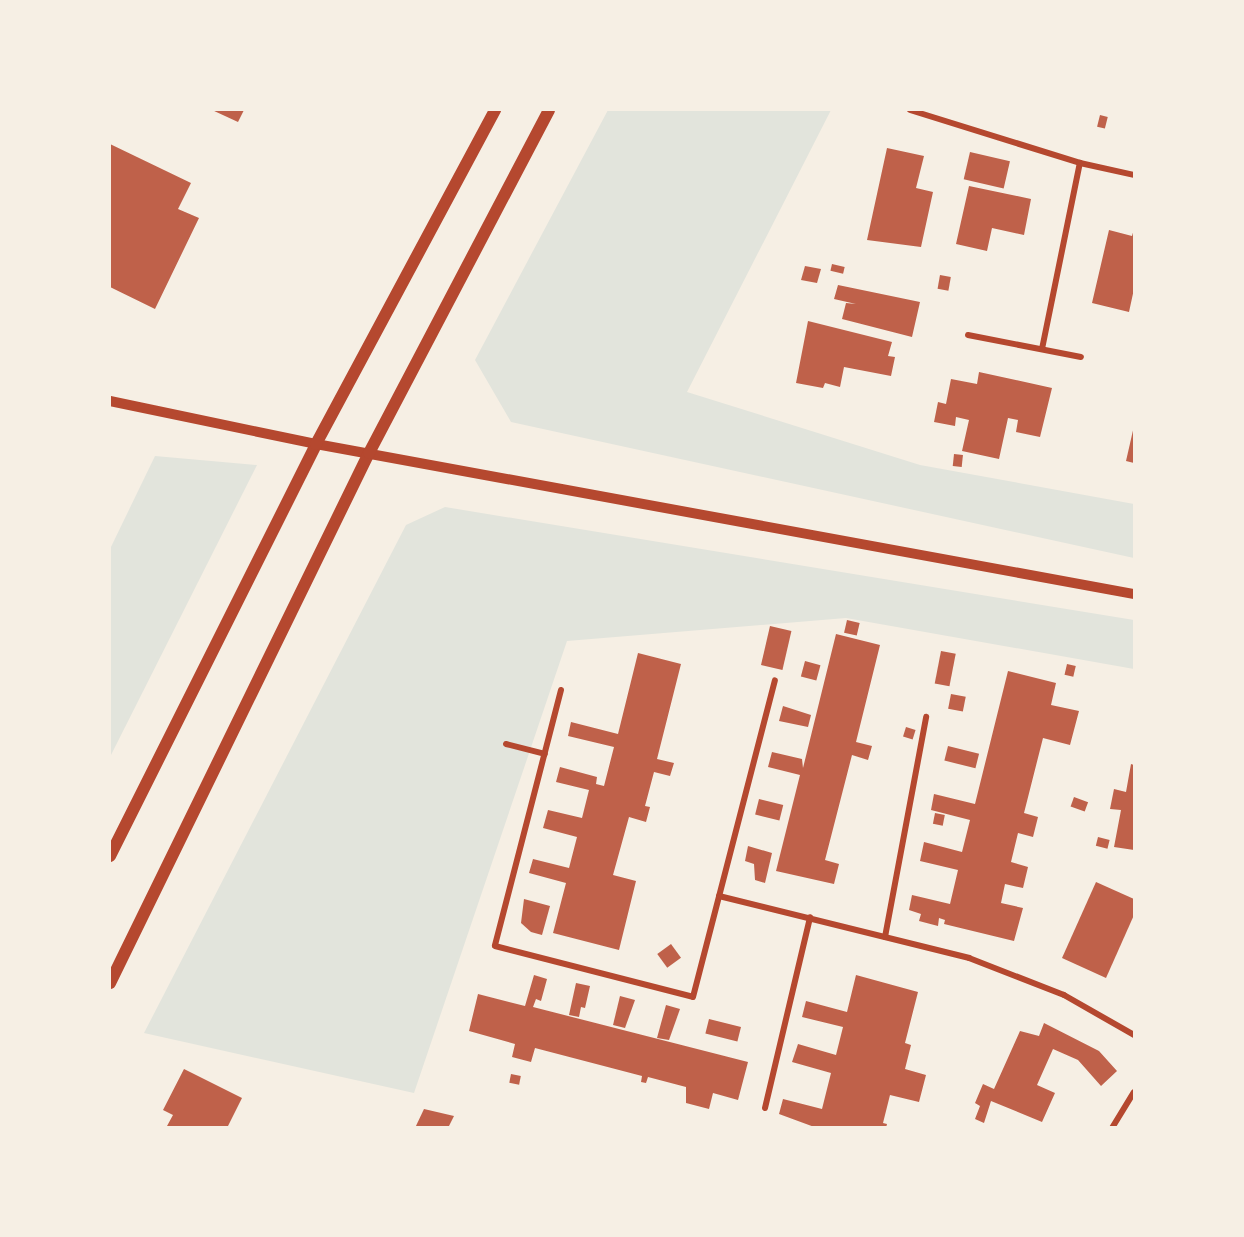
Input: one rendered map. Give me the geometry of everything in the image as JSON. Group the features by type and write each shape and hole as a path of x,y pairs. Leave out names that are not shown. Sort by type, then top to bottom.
{"main road":[{"path":"110,856 316,444 495,110"},
{"path":"110,983 369,453 549,110"}],"street":[{"path":"909,110 1080,163 1134,175"},
{"path":"1042,349 1080,163"},
{"path":"968,335 1081,357"},
{"path":"110,401 316,444 1134,594"},
{"path":"561,690 495,946 693,997 775,680"},
{"path":"885,937 926,717"},
{"path":"506,744 544,754"},
{"path":"719,896 969,958 1064,995 1134,1035"},
{"path":"765,1108 810,917"},
{"path":"1112,1128 1134,1092"}],"shaded area":[{"path":"608,110 831,110 687,392 920,465 1134,504 1134,558 511,422 475,360"},
{"path":"155,456 257,465 110,757 110,549"},
{"path":"445,507 1134,620 1134,669 846,618 567,641 414,1093 144,1033 406,525"}],"building":[{"path":"212,110 244,110 238,122"},
{"path":"1100,115 1108,117 1105,129 1097,127"},
{"path":"110,144 191,183 178,209 199,218 155,309 110,287"},
{"path":"887,148 924,156 916,188 933,192 921,247 867,240"},
{"path":"970,152 1010,161 1004,189 964,179"},
{"path":"969,186 1031,199 1024,235 992,228 987,251 956,244"},
{"path":"1134,229 1134,289 1129,312 1092,303 1109,230 1132,236"},
{"path":"832,264 845,267 843,274 830,271"},
{"path":"805,266 821,269 817,283 801,280"},
{"path":"940,275 951,277 948,291 938,289"},
{"path":"838,285 920,302 912,337 842,319 846,303 856,304 834,299"},
{"path":"808,321 892,342 888,356 895,357 891,376 844,367 840,387 825,383 823,388 796,383"},
{"path":"979,372 1052,388 1040,437 1016,432 1018,420 1008,418 999,459 962,451 969,420 956,417 955,426 934,422 938,402 946,404 951,379 977,384"},
{"path":"1134,426 1134,463 1126,461"},
{"path":"954,454 963,455 962,467 953,466"},
{"path":"847,620 860,623 857,636 844,633"},
{"path":"770,626 791,631 782,670 761,665"},
{"path":"836,634 880,645 856,742 872,746 868,760 852,755 825,860 839,864 834,884 776,871 800,775 768,767 772,752 802,759 803,768"},
{"path":"941,651 956,654 949,686 935,683"},
{"path":"638,653 681,664 657,759 674,763 670,776 654,772 645,806 650,807 646,822 629,817 613,875 636,881 619,950 553,933 566,883 529,873 533,859 569,868 577,837 543,828 548,810 582,818 589,790 556,782 560,767 597,777 596,784 604,786 614,747 568,736 571,722 618,734"},
{"path":"805,661 820,665 816,681 801,676"},
{"path":"1067,664 1076,666 1073,677 1065,675"},
{"path":"1008,671 1056,683 1051,705 1079,711 1070,745 1043,738 1024,813 1038,817 1033,837 1018,833 1011,862 1028,867 1023,888 1005,884 1001,903 1023,908 1014,941 944,924 945,920 939,918 938,926 919,921 921,914 909,910 912,895 950,904 958,870 920,861 924,842 962,852 970,820 931,810 934,794 975,804"},
{"path":"951,694 966,697 963,712 948,709"},
{"path":"783,706 811,715 808,727 779,721"},
{"path":"906,727 916,730 913,739 903,737"},
{"path":"948,746 979,754 975,768 944,761"},
{"path":"1131,764 1134,765 1134,850 1114,847 1121,810 1110,809 1114,789 1126,792"},
{"path":"1074,797 1088,802 1085,812 1071,806"},
{"path":"759,799 783,805 779,821 755,815"},
{"path":"935,813 945,815 943,826 933,824"},
{"path":"1098,837 1110,840 1107,849 1096,846"},
{"path":"748,846 772,853 765,883 755,880 754,864 745,861"},
{"path":"1096,882 1134,899 1134,915 1106,978 1062,958"},
{"path":"524,899 550,906 542,935 531,932 521,923"},
{"path":"671,944 681,958 667,968 657,954"},
{"path":"534,975 547,979 541,1001 536,999 533,1007 748,1062 738,1100 713,1093 709,1109 686,1103 686,1087 648,1077 646,1083 641,1082 642,1076 535,1048 531,1062 512,1057 515,1044 469,1031 478,994 525,1006"},
{"path":"856,975 918,992 905,1043 911,1045 905,1069 926,1075 919,1102 890,1095 883,1123 887,1124 886,1128 817,1128 779,1114 783,1099 822,1109 831,1073 792,1062 798,1044 836,1055 843,1027 802,1017 806,1001 847,1012"},
{"path":"576,983 590,986 585,1008 581,1007 579,1017 569,1015"},
{"path":"620,996 635,1000 625,1028 613,1025"},
{"path":"666,1005 680,1009 669,1040 657,1038"},
{"path":"709,1019 741,1027 737,1042 705,1034"},
{"path":"1044,1023 1099,1051 1117,1071 1101,1086 1078,1060 1053,1049 1037,1085 1055,1093 1042,1122 991,1101 984,1123 975,1119 980,1106 975,1103 983,1084 994,1089 1020,1031 1039,1036"},
{"path":"184,1069 242,1098 227,1128 167,1126 173,1115 163,1110"},
{"path":"511,1074 521,1076 519,1085 509,1083"},
{"path":"424,1109 454,1116 448,1128 415,1128"}]}
